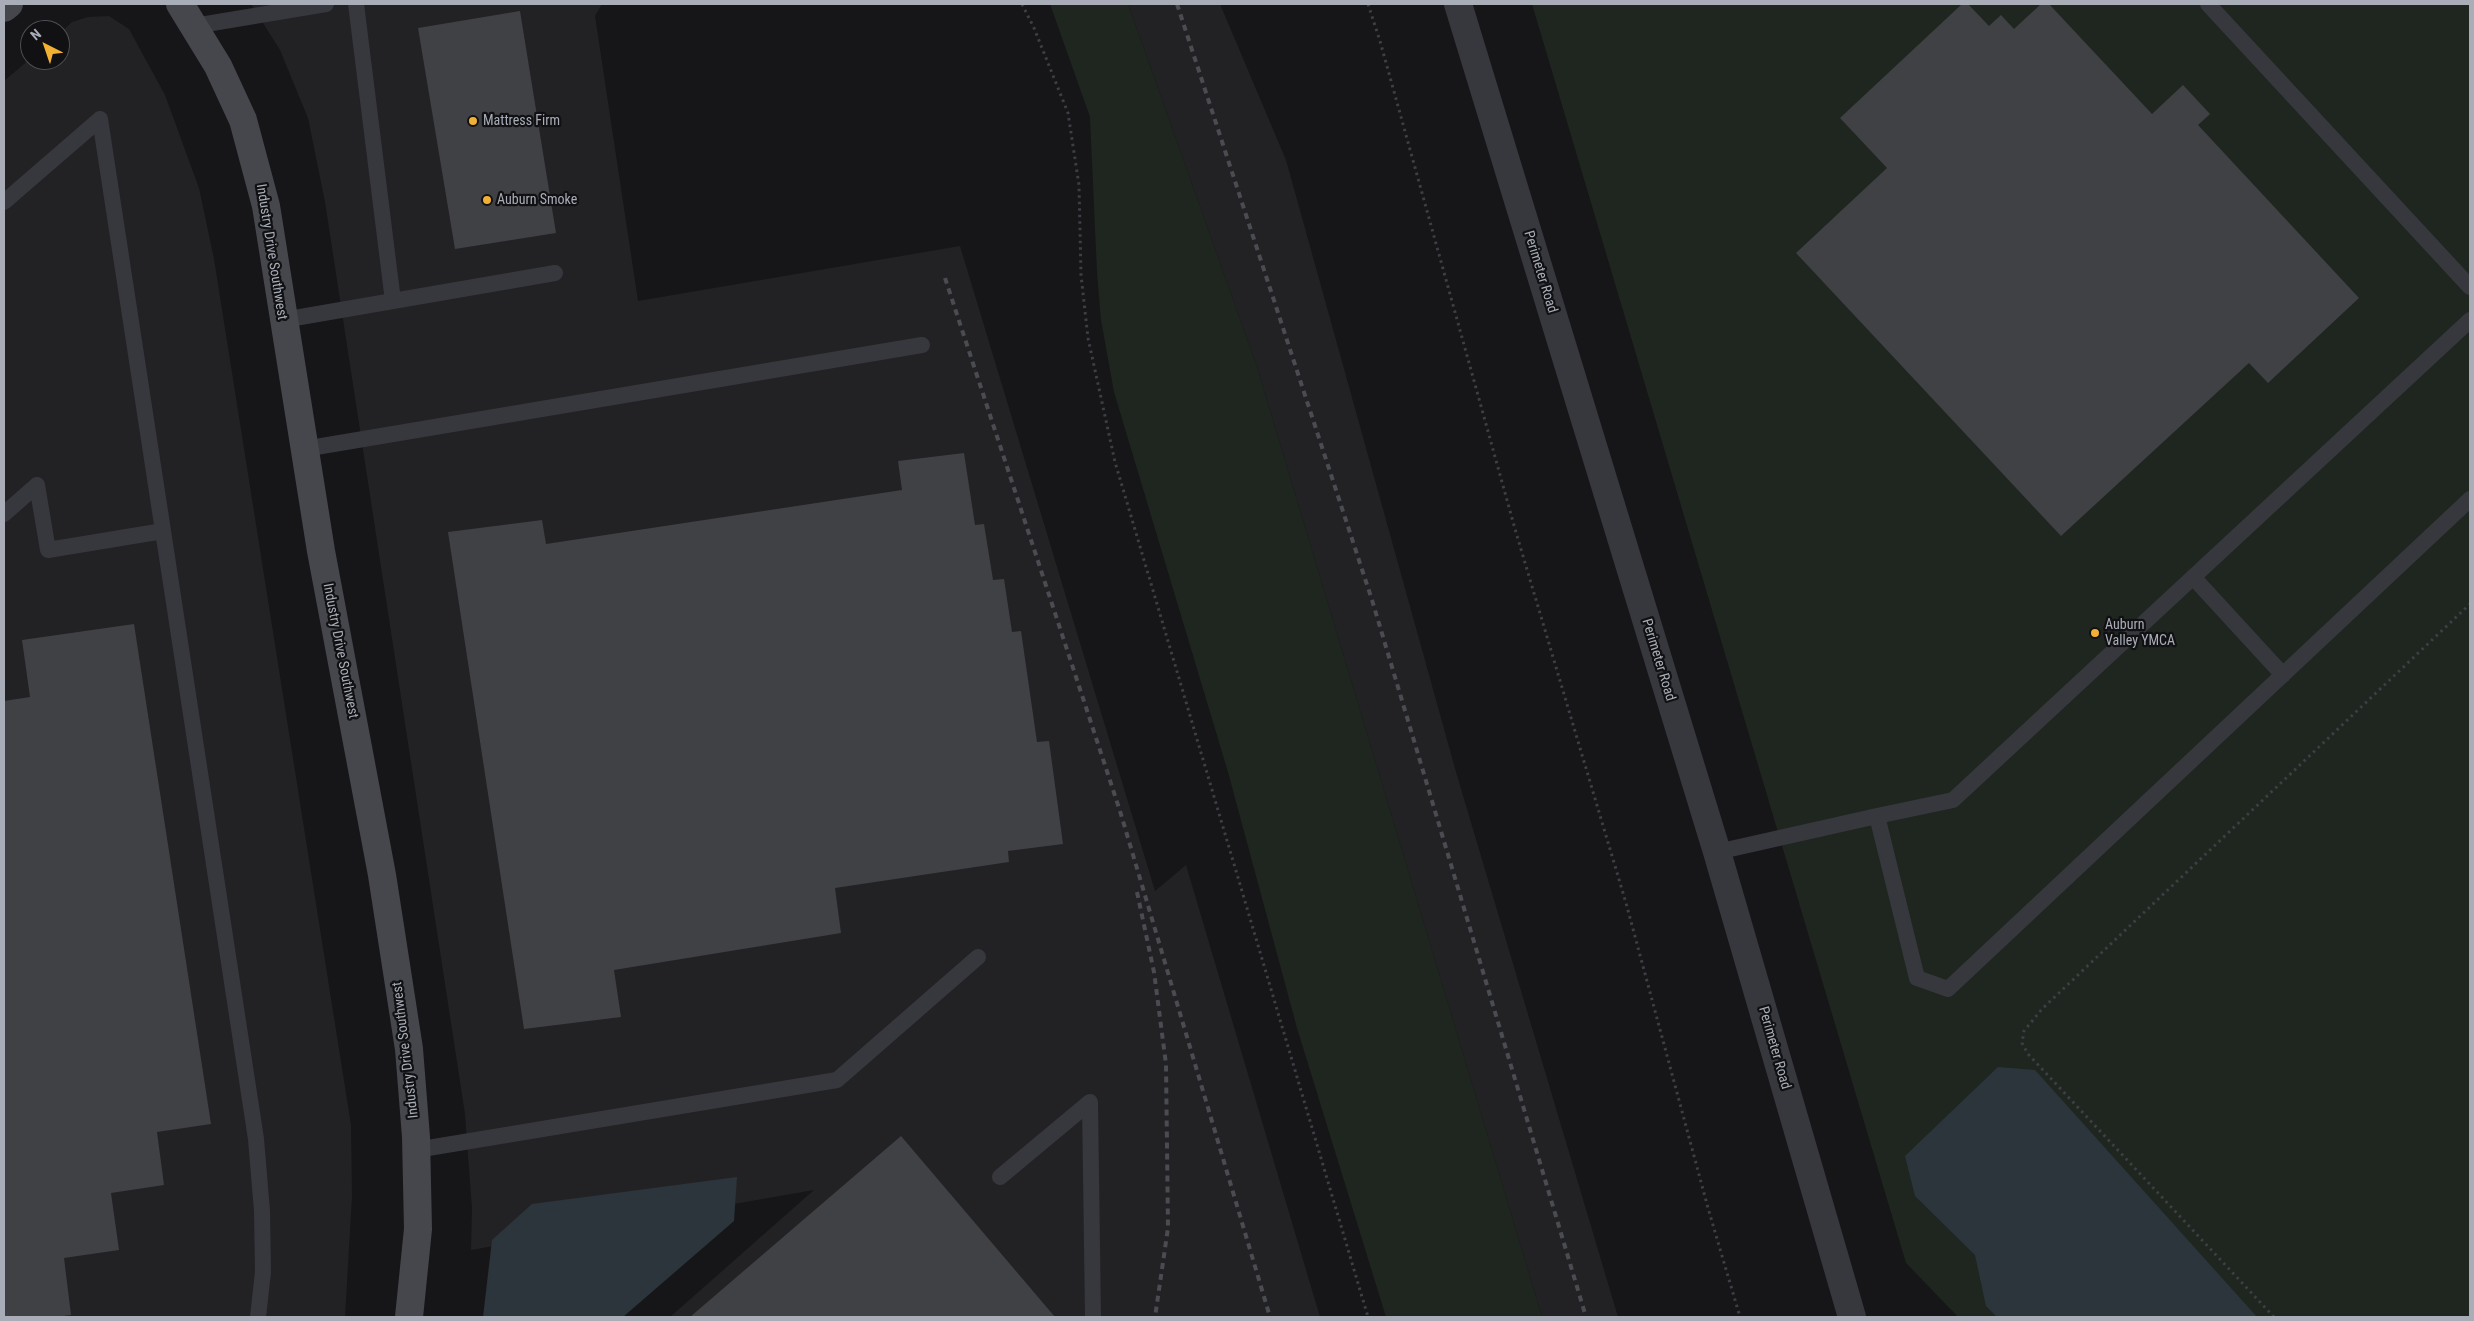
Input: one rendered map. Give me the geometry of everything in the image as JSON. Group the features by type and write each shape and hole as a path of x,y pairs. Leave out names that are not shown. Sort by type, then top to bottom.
{"street":[{"path":"4,8 9,4"},
{"name":"Perimeter Road","path":"1458,4 1717,852 1852,1317"},
{"name":"Industry Drive Southwest","path":"187,15 218,66 243,120 252,147 266,206 282,320 304,448 382,875 409,1049 416,1150 418,1229 409,1317"}],"lane":[{"path":"187,15 326,4"},
{"path":"356,4 393,301"},
{"path":"2208,4 2470,287"},
{"path":"4,202 100,119 256,1139 262,1211 263,1272 258,1317"},
{"path":"282,320 555,273"},
{"path":"1717,852 1953,800 2470,320"},
{"path":"304,448 922,345"},
{"path":"4,514 38,485 48,550 163,532"},
{"path":"1877,816 1917,978 1948,990 2470,499"},
{"path":"2193,577 2283,675"},
{"path":"416,1150 837,1080 978,957"},
{"path":"1000,1177 1090,1102 1093,1317"}],"path":[{"path":"1022,4 1034,28 1068,113 1080,185 1081,275 1088,338 1116,462 1368,1317"},
{"path":"1368,4 1380,41 1515,529 1626,903 1708,1208 1740,1317"},
{"path":"2274,1317 2028,1054 2022,1043 2024,1031 2042,1009 2470,604"}],"shaded area":[{"path":"251,4 602,4 595,16 638,301 960,246 1155,891 1186,865 1320,1317 670,1317 814,1190 471,1250 472,1209 465,1114 325,202 308,118 280,50"},
{"path":"1050,4 1128,4 1257,367 1542,1317 1386,1317 1297,1028 1228,772 1114,392 1101,320 1090,117"},
{"path":"1128,4 1220,4 1286,160 1456,772 1618,1317 1542,1317 1257,367"},
{"name":"Auburn Valley YMCA","path":"1532,4 2470,4 2470,1317 1958,1317 1906,1263"},
{"path":"109,16 129,29 165,95 199,188 214,259 351,1125 352,1196 345,1317 4,1317 4,81 20,67 20,70 70,70 70,24 88,17"},
{"path":"1998,1067 2035,1070 2257,1317 1997,1317 1986,1306 1975,1255 1915,1196 1905,1156"},
{"path":"737,1177 734,1221 623,1317 483,1317 492,1240 532,1204"}],"building":[{"path":"1962,4 1968,4 1989,26 2001,15 2014,29 2041,4 2049,4 2152,114 2183,85 2210,114 2198,125 2359,298 2268,383 2249,363 2061,536 1796,253 1887,168 1840,118"},
{"path":"520,11 556,233 455,249 418,28"},
{"path":"964,453 975,525 984,524 993,580 1004,579 1012,632 1021,631 1037,742 1049,741 1063,844 1008,851 1009,862 835,888 841,933 614,970 621,1017 524,1029 448,532 542,520 546,544 902,490 898,461"},
{"path":"134,624 211,1124 157,1132 164,1185 111,1193 119,1250 64,1258 71,1315 56,1317 4,1317 4,701 30,697 22,640"},
{"path":"901,1136 1055,1317 690,1317"}],"railway":[{"path":"1177,4 1372,600 1586,1317"},
{"path":"945,278 1120,811 1270,1317"},
{"path":"1137,892 1154,972 1166,1064 1168,1228 1155,1317"}],"place":[{"name":"Mattress Firm","path":"473,121"},
{"name":"Auburn Smoke","path":"487,200"},
{"name":"Auburn Valley YMCA","path":"2095,633"}]}
